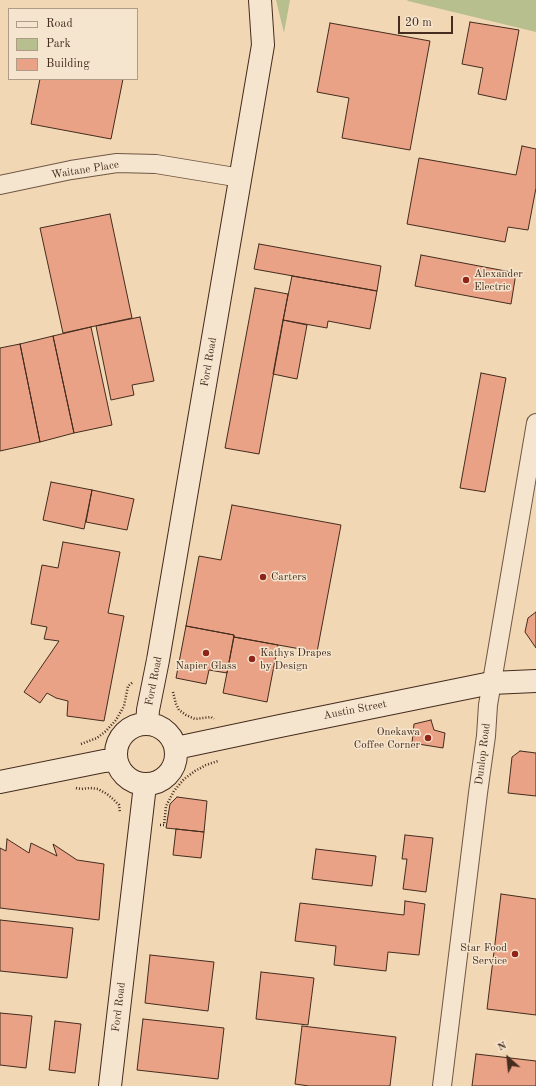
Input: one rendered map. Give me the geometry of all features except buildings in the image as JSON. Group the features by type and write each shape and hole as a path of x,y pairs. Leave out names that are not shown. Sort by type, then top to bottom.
{"street":[{"name":"Ford Road","path":"147,724 148,710 158,660 264,45 260,0"},
{"name":"Waitane Place","path":"0,185 72,170 117,163 156,164 241,178"},
{"name":"Dunlop Road","path":"442,1086 486,736 488,704 536,423"},
{"name":"Austin Street","path":"176,748 491,683 536,681"},
{"path":"147,724 157,726 166,731 176,748 176,758 174,766 169,774 154,784 145,785 137,784 129,780 123,774 118,768 116,751 118,742 123,734 138,725 147,724"},
{"path":"0,782 104,761 116,760"},
{"name":"Ford Road","path":"110,1086 145,785"}],"path":[{"path":"75,748 82,743 97,738 116,720 124,706 128,686 133,682"},
{"path":"173,692 176,704 186,715 195,719 211,717"},
{"path":"159,825 164,825 166,806 174,791 184,779 206,765 221,761"},
{"path":"72,786 80,789 98,789 107,794 119,805 121,815"}],"green space":[{"path":"276,0 290,0 284,33"},
{"path":"407,0 536,0 536,32 408,1"}],"place":[{"name":"Alexander Electric","path":"466,280"},
{"name":"Carters","path":"263,577"},
{"name":"Napier Glass","path":"206,653"},
{"name":"Kathys Drapes by Design","path":"252,659"},
{"name":"Onekawa Coffee Corner","path":"428,738"},
{"name":"Star Food Service","path":"515,954"}]}
